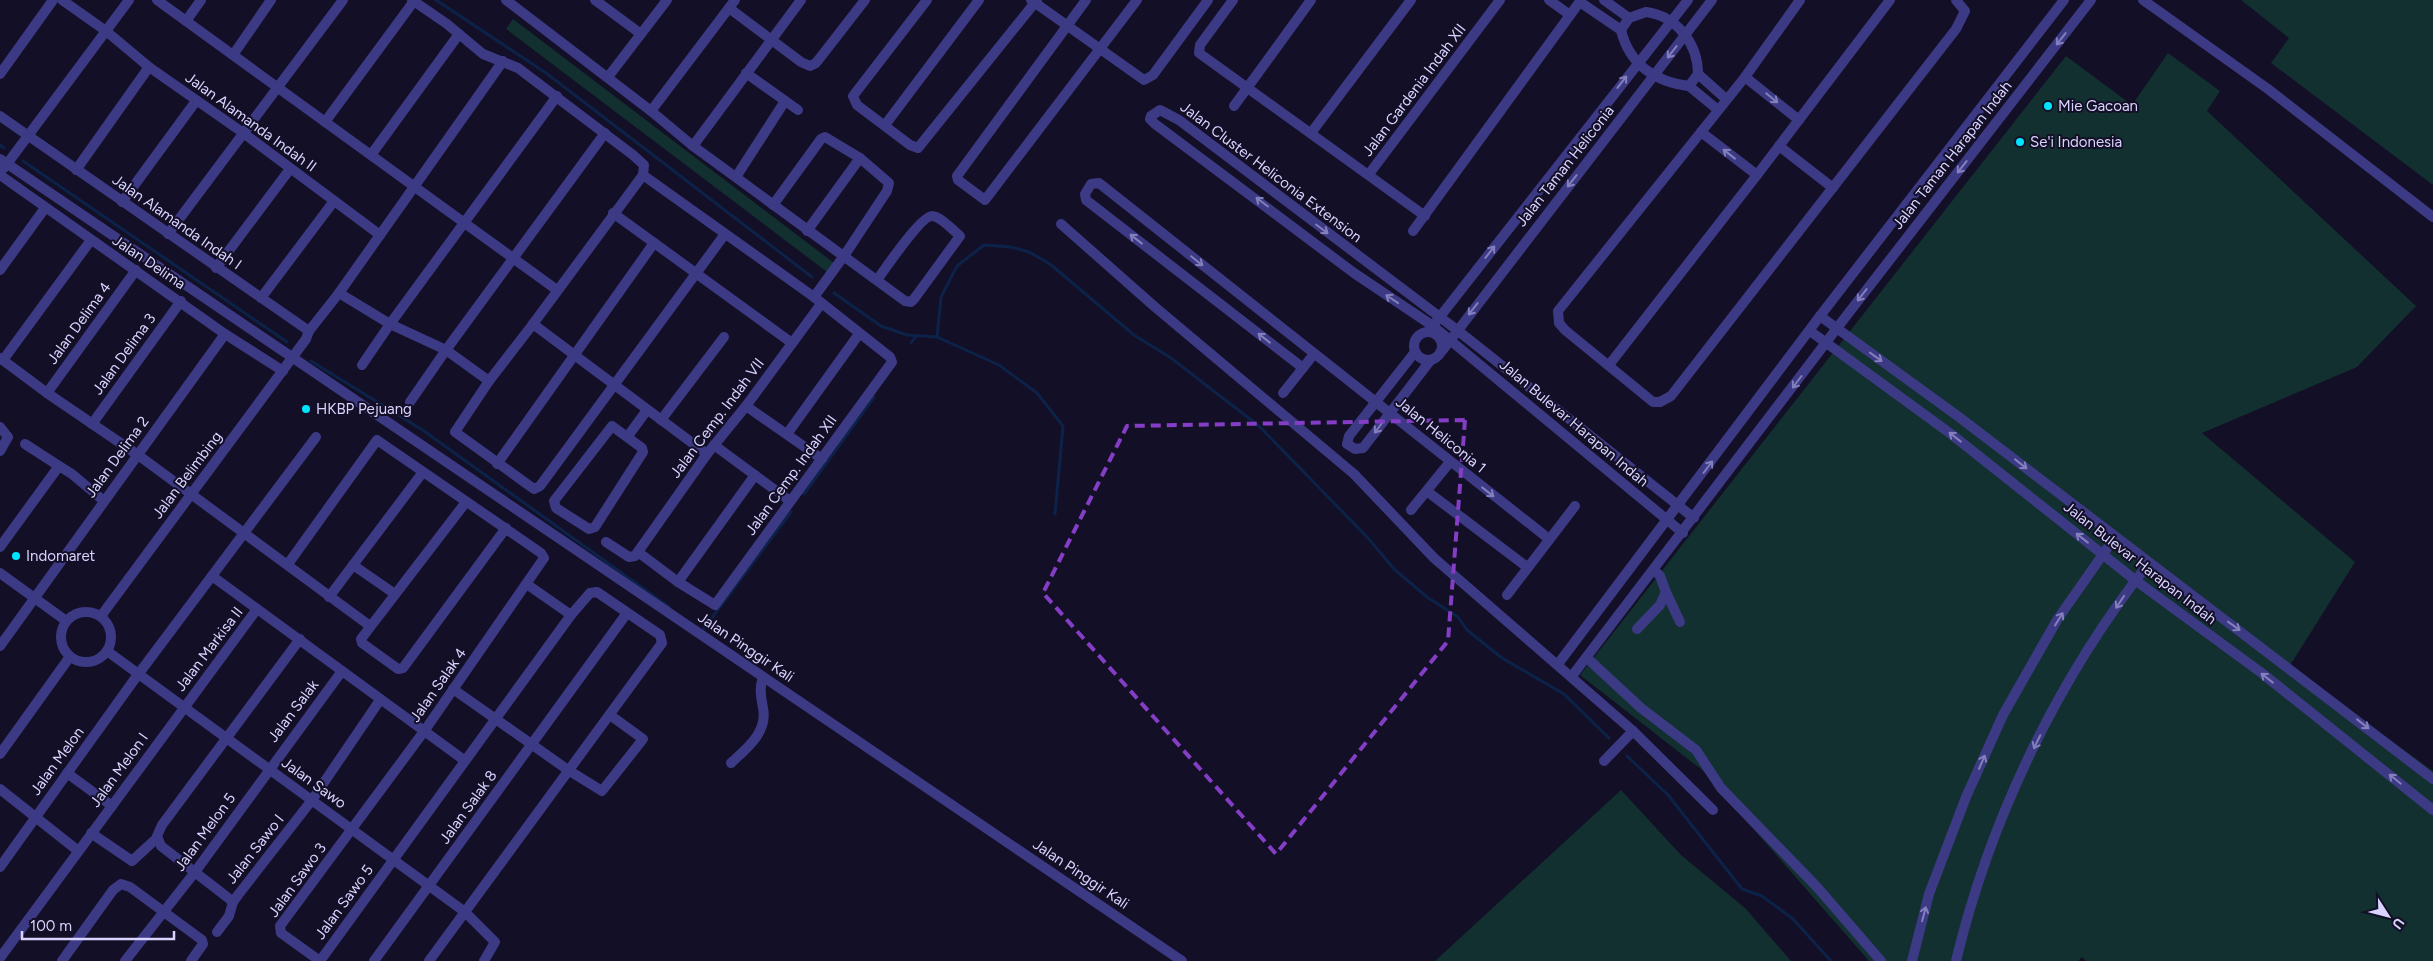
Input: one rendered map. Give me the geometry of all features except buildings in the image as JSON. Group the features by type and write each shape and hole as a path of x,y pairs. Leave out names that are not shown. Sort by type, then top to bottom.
{"street":[{"path":"0,74 53,0"},
{"name":"Jalan Alamanda Indah II","path":"62,0 106,31 196,101 242,132 380,235"},
{"path":"0,174 9,158 28,136 129,0"},
{"path":"157,0 557,290"},
{"path":"186,21 201,0"},
{"path":"233,55 271,0"},
{"path":"168,234 242,132 278,88 343,0"},
{"path":"506,0 651,110 693,146 843,258 905,301 911,302 960,236 936,218 927,218 910,236 877,280"},
{"path":"608,78 667,0"},
{"path":"693,146 801,0"},
{"path":"651,110 732,4 771,39 801,62 810,66 816,62 865,0"},
{"path":"927,0 855,92 853,100 857,105 915,148 923,145 1034,1 1140,79 1148,80 1208,0"},
{"path":"885,125 979,0"},
{"path":"1086,0 960,172 957,178 986,200 1137,0"},
{"path":"1233,0 1198,50 1425,216"},
{"path":"1234,106 1312,0"},
{"path":"1311,133 1411,0"},
{"name":"Jalan Gardenia Indah XII","path":"1369,174 1500,0"},
{"path":"1549,0 1570,15"},
{"path":"1604,0 1629,18"},
{"name":"Jalan Taman Heliconia","path":"1415,352 1416,338 1433,325 1688,0"},
{"name":"Jalan Taman Heliconia","path":"1376,402 1349,436 1347,444 1351,447 1363,448 1430,361 1435,359 1442,351 1456,330 1712,0"},
{"path":"1800,0 1745,76 1558,311 1559,323 1565,330 1653,402 1660,402 1671,396 1962,20 1965,11 1956,0"},
{"path":"1608,364 1757,175 1890,0"},
{"name":"Jalan Taman Harapan Indah","path":"1810,331 2064,0"},
{"name":"Jalan Taman Harapan Indah","path":"1826,343 2091,0"},
{"path":"2143,0 2268,89 2433,217"},
{"path":"325,122 413,1 483,54 518,68 557,96 644,165 643,175 489,381 455,432 532,488 538,488 725,234"},
{"path":"598,1 641,34"},
{"path":"1413,231 1581,1 1621,30 1623,39 1637,63 1653,76 1688,86 1718,110"},
{"path":"1621,30 1629,18 1646,12 1654,13 1671,22 1686,35 1695,50 1698,74 1726,99"},
{"path":"371,155 459,34"},
{"name":"Jalan Belimbing","path":"100,616 283,371 309,331 339,293 503,61"},
{"path":"76,170 149,66"},
{"path":"746,74 798,110"},
{"path":"1688,86 1698,74"},
{"path":"1745,76 1799,120"},
{"path":"362,365 557,96"},
{"path":"122,202 196,101"},
{"path":"736,177 786,101"},
{"name":"Jalan Cluster Heliconia Extension","path":"1160,110 1179,120 1433,325 1354,273 1155,124 1150,119 1151,116 1160,110"},
{"name":"Jalan Alamanda Indah I","path":"0,116 309,331"},
{"path":"1701,132 1757,175"},
{"path":"410,402 605,133"},
{"path":"773,205 821,139 827,137 860,158 807,231"},
{"path":"1779,146 1833,188"},
{"name":"Jalan Pinggir Kali","path":"9,158 763,677 1182,961"},
{"name":"Jalan Cemp. Indah VII","path":"638,552 707,454 746,406 792,343 817,300 821,288 887,191 889,183 887,180 860,158"},
{"path":"216,268 290,169"},
{"name":"Jalan Delima","path":"0,174 45,208 181,301 224,334 283,371"},
{"name":"Jalan Cemp. Indah XII","path":"638,552 678,582 714,605 892,362 890,357 817,300 643,175"},
{"name":"Jalan Heliconia 1","path":"1303,368 1086,200 1085,194 1091,184 1099,182 1549,539"},
{"path":"261,298 334,202"},
{"path":"0,270 45,208"},
{"path":"613,213 792,343"},
{"path":"1061,224 1154,306 1354,474 1447,570 1572,676 1633,731 1713,810"},
{"path":"91,240 2,359 47,393 138,455 370,626"},
{"path":"497,464 654,244"},
{"name":"Jalan Delima 4","path":"47,393 136,270"},
{"path":"339,293 390,324 446,350 489,381"},
{"name":"Jalan Delima 3","path":"92,424 181,301"},
{"name":"Jalan Bulevar Harapan Indah","path":"1820,316 1959,417 2149,563 2276,657 2433,779"},
{"path":"533,324 707,454"},
{"path":"1433,325 1434,332 1442,340 1442,351"},
{"name":"Jalan Bulevar Harapan Indah","path":"1433,325 1456,330 1694,518"},
{"name":"Jalan Bulevar Harapan Indah","path":"1433,325 1683,532"},
{"path":"1558,664 1810,331"},
{"name":"Jalan Bulevar Harapan Indah","path":"1810,331 1951,434 2135,580 2263,674 2433,810"},
{"name":"Jalan Delima 2","path":"0,646 224,334"},
{"path":"787,434 859,334"},
{"path":"661,420 724,337"},
{"path":"1572,676 1826,343"},
{"path":"1376,402 1415,352 1421,358 1430,361"},
{"path":"1283,393 1314,354"},
{"path":"1395,378 1409,388"},
{"path":"746,406 822,459"},
{"path":"628,436 647,410"},
{"path":"612,426 628,436 642,448 643,452 593,528 587,528 555,506 555,499 612,426"},
{"path":"0,427 8,437 0,451"},
{"name":"Jalan Melon","path":"0,867 139,674 316,437"},
{"path":"288,564 377,440 506,528 402,669 398,669 362,643 361,639 466,502"},
{"path":"25,444 72,474 104,501"},
{"path":"714,445 790,501"},
{"path":"1411,510 1428,492 1450,462"},
{"path":"0,548 59,466"},
{"path":"329,597 423,472"},
{"path":"678,582 755,475"},
{"path":"1428,492 1527,567"},
{"path":"1508,594 1575,506"},
{"name":"Jalan Salak 4","path":"352,830 544,560 543,555 506,528"},
{"path":"1912,961 1929,894 1966,796 2003,715 2058,620 2115,537"},
{"path":"606,542 629,557 633,557 638,552"},
{"path":"1956,961 1968,911 2002,816 2040,736 2088,650 2135,580 2149,563"},
{"path":"353,565 395,594"},
{"path":"1654,570 1660,576 1680,622"},
{"path":"0,573 65,620"},
{"path":"212,576 300,639 423,732 464,760"},
{"path":"528,584 571,615"},
{"name":"Jalan Sawo 5","path":"320,961 571,615 593,591 627,613"},
{"path":"1637,629 1660,605 1666,592"},
{"name":"Jalan Markisa II","path":"184,707 257,609"},
{"path":"90,612 100,616 107,623 111,632 111,642 107,651 94,662 85,663 69,658 62,649 60,638 65,620 79,613 90,612"},
{"path":"429,961 610,715 662,639 660,635 627,613"},
{"name":"Jalan Salak 8","path":"374,961 627,613"},
{"path":"91,833 132,861 157,838 162,825 300,639"},
{"name":"Jalan Sawo","path":"107,651 464,912 495,942 494,947 484,961"},
{"path":"0,754 69,658"},
{"path":"1587,658 1641,708 1696,750 1721,788 1817,887 1881,961"},
{"name":"Jalan Salak","path":"269,769 342,671"},
{"path":"731,763 758,735 762,727 764,717 759,692 763,677"},
{"path":"453,689 568,770 602,791 642,742 641,737 610,715"},
{"name":"Jalan Sawo I","path":"157,838 162,846 233,902 312,800 380,700"},
{"name":"Jalan Melon I","path":"0,958 184,707"},
{"path":"1604,761 1633,731"},
{"name":"Jalan Melon 5","path":"125,961 194,872 269,769"},
{"path":"67,773 112,806"},
{"path":"0,789 78,850"},
{"name":"Jalan Sawo 3","path":"320,961 281,932 279,928 352,830"},
{"path":"62,961 118,886 122,884 130,887 203,941 204,944 191,961"},
{"path":"217,932 229,916 233,902"}],"highlighted area":[{"path":"1465,420 1448,641 1276,854 1043,593 1127,426"}],"green space":[{"path":"2241,0 2433,0 2433,185 2271,63 2289,38"},
{"path":"513,19 838,266 831,275 506,29"},
{"path":"2168,53 2220,91 2207,111 2416,306 2357,367 2202,433 2355,562 2289,667 2433,771 2433,961 2086,961 2082,957 2078,961 1869,961 1702,770 1580,675 2066,56 2132,105"},
{"path":"1621,790 1681,855 1745,908 1791,961 1435,961"}],"waterway":[{"path":"436,0 546,73 812,277"},
{"path":"0,145 4,148"},
{"path":"23,161 287,342"},
{"path":"937,337 941,297 957,266 984,245 1011,247 1029,252 1050,264 1134,335 1171,358 1259,426 1368,538 1394,569 1427,597 1458,617 1467,630 1502,658 1564,694 1609,738"},
{"path":"834,293 881,326 907,335 937,337 999,365 1037,393 1063,426 1055,514"},
{"path":"911,343 916,336"},
{"path":"311,361 424,431 669,607"},
{"path":"804,494 874,397"},
{"path":"700,630 702,631 791,512"},
{"path":"1627,756 1668,795 1742,889 1762,896 1793,919 1831,961"}],"place":[{"name":"Mie Gacoan","path":"2048,106"},
{"name":"Se'i Indonesia","path":"2020,142"},
{"name":"HKBP Pejuang","path":"306,409"},
{"name":"Indomaret","path":"16,556"}]}
